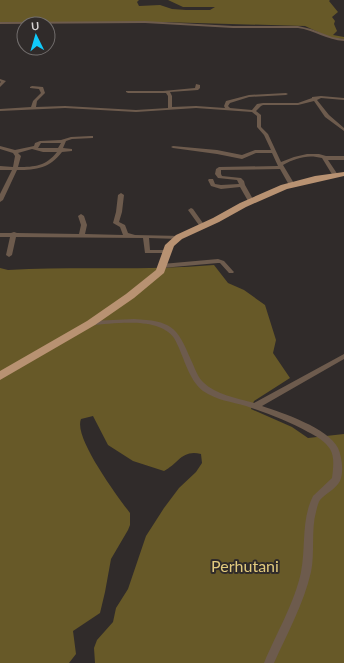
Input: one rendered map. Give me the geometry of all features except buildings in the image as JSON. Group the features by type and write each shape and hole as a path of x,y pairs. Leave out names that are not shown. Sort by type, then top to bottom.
{"highway":[{"path":"0,376 91,323 130,296 157,273 162,266 166,252 172,242 179,236 203,227 251,201 292,185 341,175"}],"street":[{"path":"0,23 145,22 233,26 298,26 331,39 344,40"},
{"path":"0,80 4,81 0,86"},
{"path":"128,92 196,89 198,86"},
{"path":"32,87 41,88 43,93 35,101 33,108"},
{"path":"164,91 170,94 170,108"},
{"path":"228,109 226,104 249,96 263,93 286,94"},
{"path":"253,111 263,104 298,104 314,98 326,97 344,99"},
{"path":"314,98 326,116 344,130"},
{"path":"0,110 65,107 136,111 196,107 253,111 258,115 259,126 266,134 292,185"},
{"path":"0,147 15,152 36,148 37,144 40,142 64,141 71,138 91,137"},
{"path":"0,168 35,169 44,167 51,161 64,141"},
{"path":"173,147 242,157 255,152 274,151"},
{"path":"32,148 39,150 70,150"},
{"path":"0,200 15,168 18,156 15,152"},
{"path":"222,153 228,168"},
{"path":"251,201 239,179 224,178 219,176 219,169 281,166 296,157 318,156 344,158"},
{"path":"324,157 341,175"},
{"path":"211,180 213,185 218,187 242,185"},
{"path":"121,195 116,223 123,226 126,234 132,235 133,237"},
{"path":"191,210 203,227"},
{"path":"81,216 84,223 82,236"},
{"path":"0,234 133,237 179,236"},
{"path":"9,255 14,234"},
{"path":"146,237 146,252 166,252"},
{"path":"162,266 218,261 222,262 231,272"},
{"path":"91,323 149,322 166,327 173,333 199,383 214,394 255,406 301,425 322,436 331,444 337,457 336,480 316,499 311,514 306,572 302,586 269,663"},
{"path":"255,406 344,356"}],"green space":[{"path":"0,0 139,0 137,2 139,6 160,5 172,9 210,10 215,7 183,7 168,0 330,0 329,1 338,12 332,17 335,21 334,24 337,31 333,35 344,37 344,39 331,38 305,26 161,22 56,22 56,16 16,16 16,22 0,22"},
{"name":"Perhutani","path":"214,265 228,283 244,290 265,305 276,340 273,353 290,378 254,401 251,409 292,427 308,438 344,434 344,663 95,663 94,648 97,640 113,622 116,608 128,589 146,536 179,488 196,472 202,463 201,454 195,453 185,455 164,471 133,461 108,445 93,416 81,419 80,428 84,439 98,467 130,513 130,525 128,530 111,559 100,613 73,631 76,654 69,663 0,663 0,268 8,270 60,268 163,268"}]}
